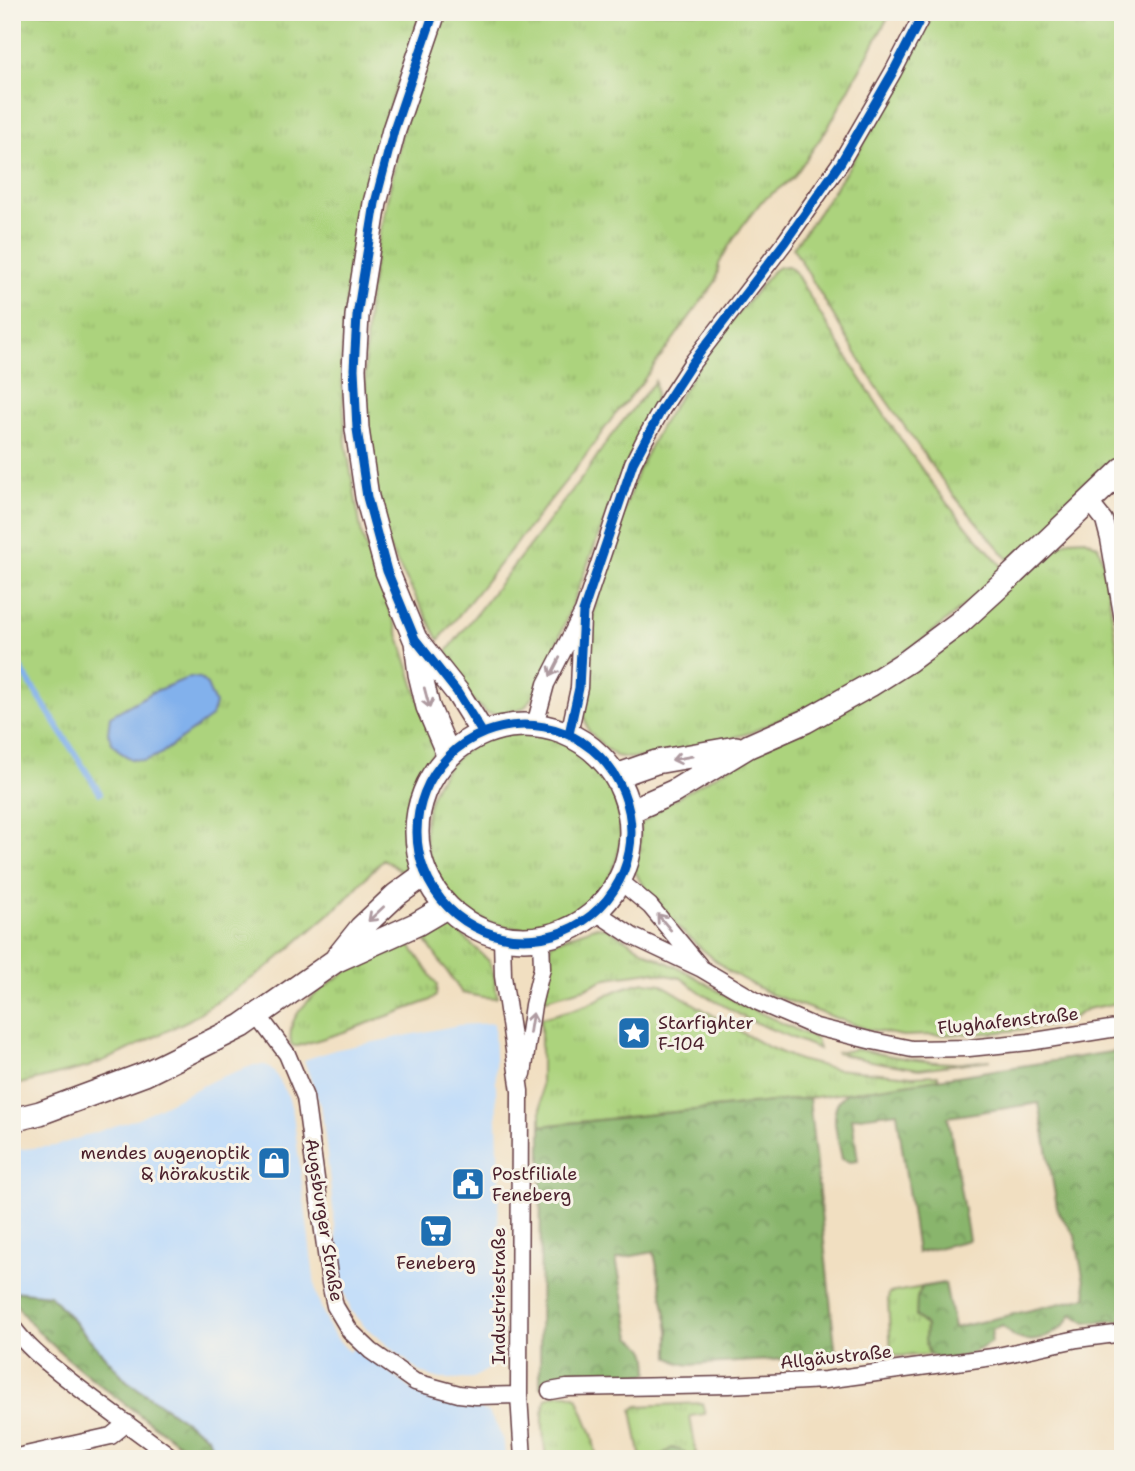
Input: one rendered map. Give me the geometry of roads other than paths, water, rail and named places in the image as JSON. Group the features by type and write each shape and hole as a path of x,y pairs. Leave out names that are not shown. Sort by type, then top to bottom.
{"street":[{"path":"434,12 394,130 375,203 357,316 354,369 357,429 367,497 387,571 415,639 428,707 448,754"},
{"path":"535,725 546,684 583,612 633,463 662,409 692,363 785,243 841,162 893,72 923,12"},
{"path":"630,811 673,792 749,746 806,721 908,661 968,614 1014,573 1123,469"},
{"path":"1090,501 1104,520 1110,538 1123,620"},
{"path":"569,734 579,688 583,612"},
{"path":"415,639 457,692 482,732"},
{"path":"508,725 535,725 569,734 607,762 616,776 630,811 629,856 620,881 596,912 578,924 563,932 531,939 502,938 468,923 446,907 433,890 425,874 416,839 417,818 422,797 434,771 448,754 482,732 508,725"},
{"path":"616,776 656,762 749,746"},
{"path":"335,961 361,928 396,895 425,874"},
{"name":"Flughafenstraße","path":"620,881 650,906 702,969"},
{"path":"12,1120 40,1113 145,1074 258,1015 335,961 416,924 446,907"},
{"name":"Flughafenstraße","path":"596,912 632,936 702,969 758,1002 816,1027 873,1041 912,1049 969,1048 1029,1042 1123,1027"},
{"name":"Industriestraße","path":"523,1459 519,1395 518,1289 520,1091 541,968 541,937"},
{"name":"Industriestraße","path":"502,938 503,976 520,1091"},
{"name":"Augsburger Straße","path":"258,1015 287,1054 306,1097 330,1283 335,1306 350,1331 371,1351 415,1382 459,1394 519,1395"},
{"path":"12,1326 41,1358 174,1459"},
{"name":"Allgäustraße","path":"550,1391 567,1388 825,1380 993,1357 1077,1339 1123,1333"},
{"path":"12,1458 111,1436 127,1423"}],"water":[{"path":"190,677 200,678 207,685 215,704 211,717 159,755 144,761 131,759 120,752 108,733 110,716 153,692"}],"waterway":[{"path":"12,655 100,793"}],"place":[{"name":"Starfighter F-104","path":"634,1033"},
{"name":"mendes augenoptik & hörakustik","path":"274,1163"},
{"name":"Postfiliale Feneberg","path":"468,1184"},
{"name":"Feneberg","path":"436,1231"}]}
